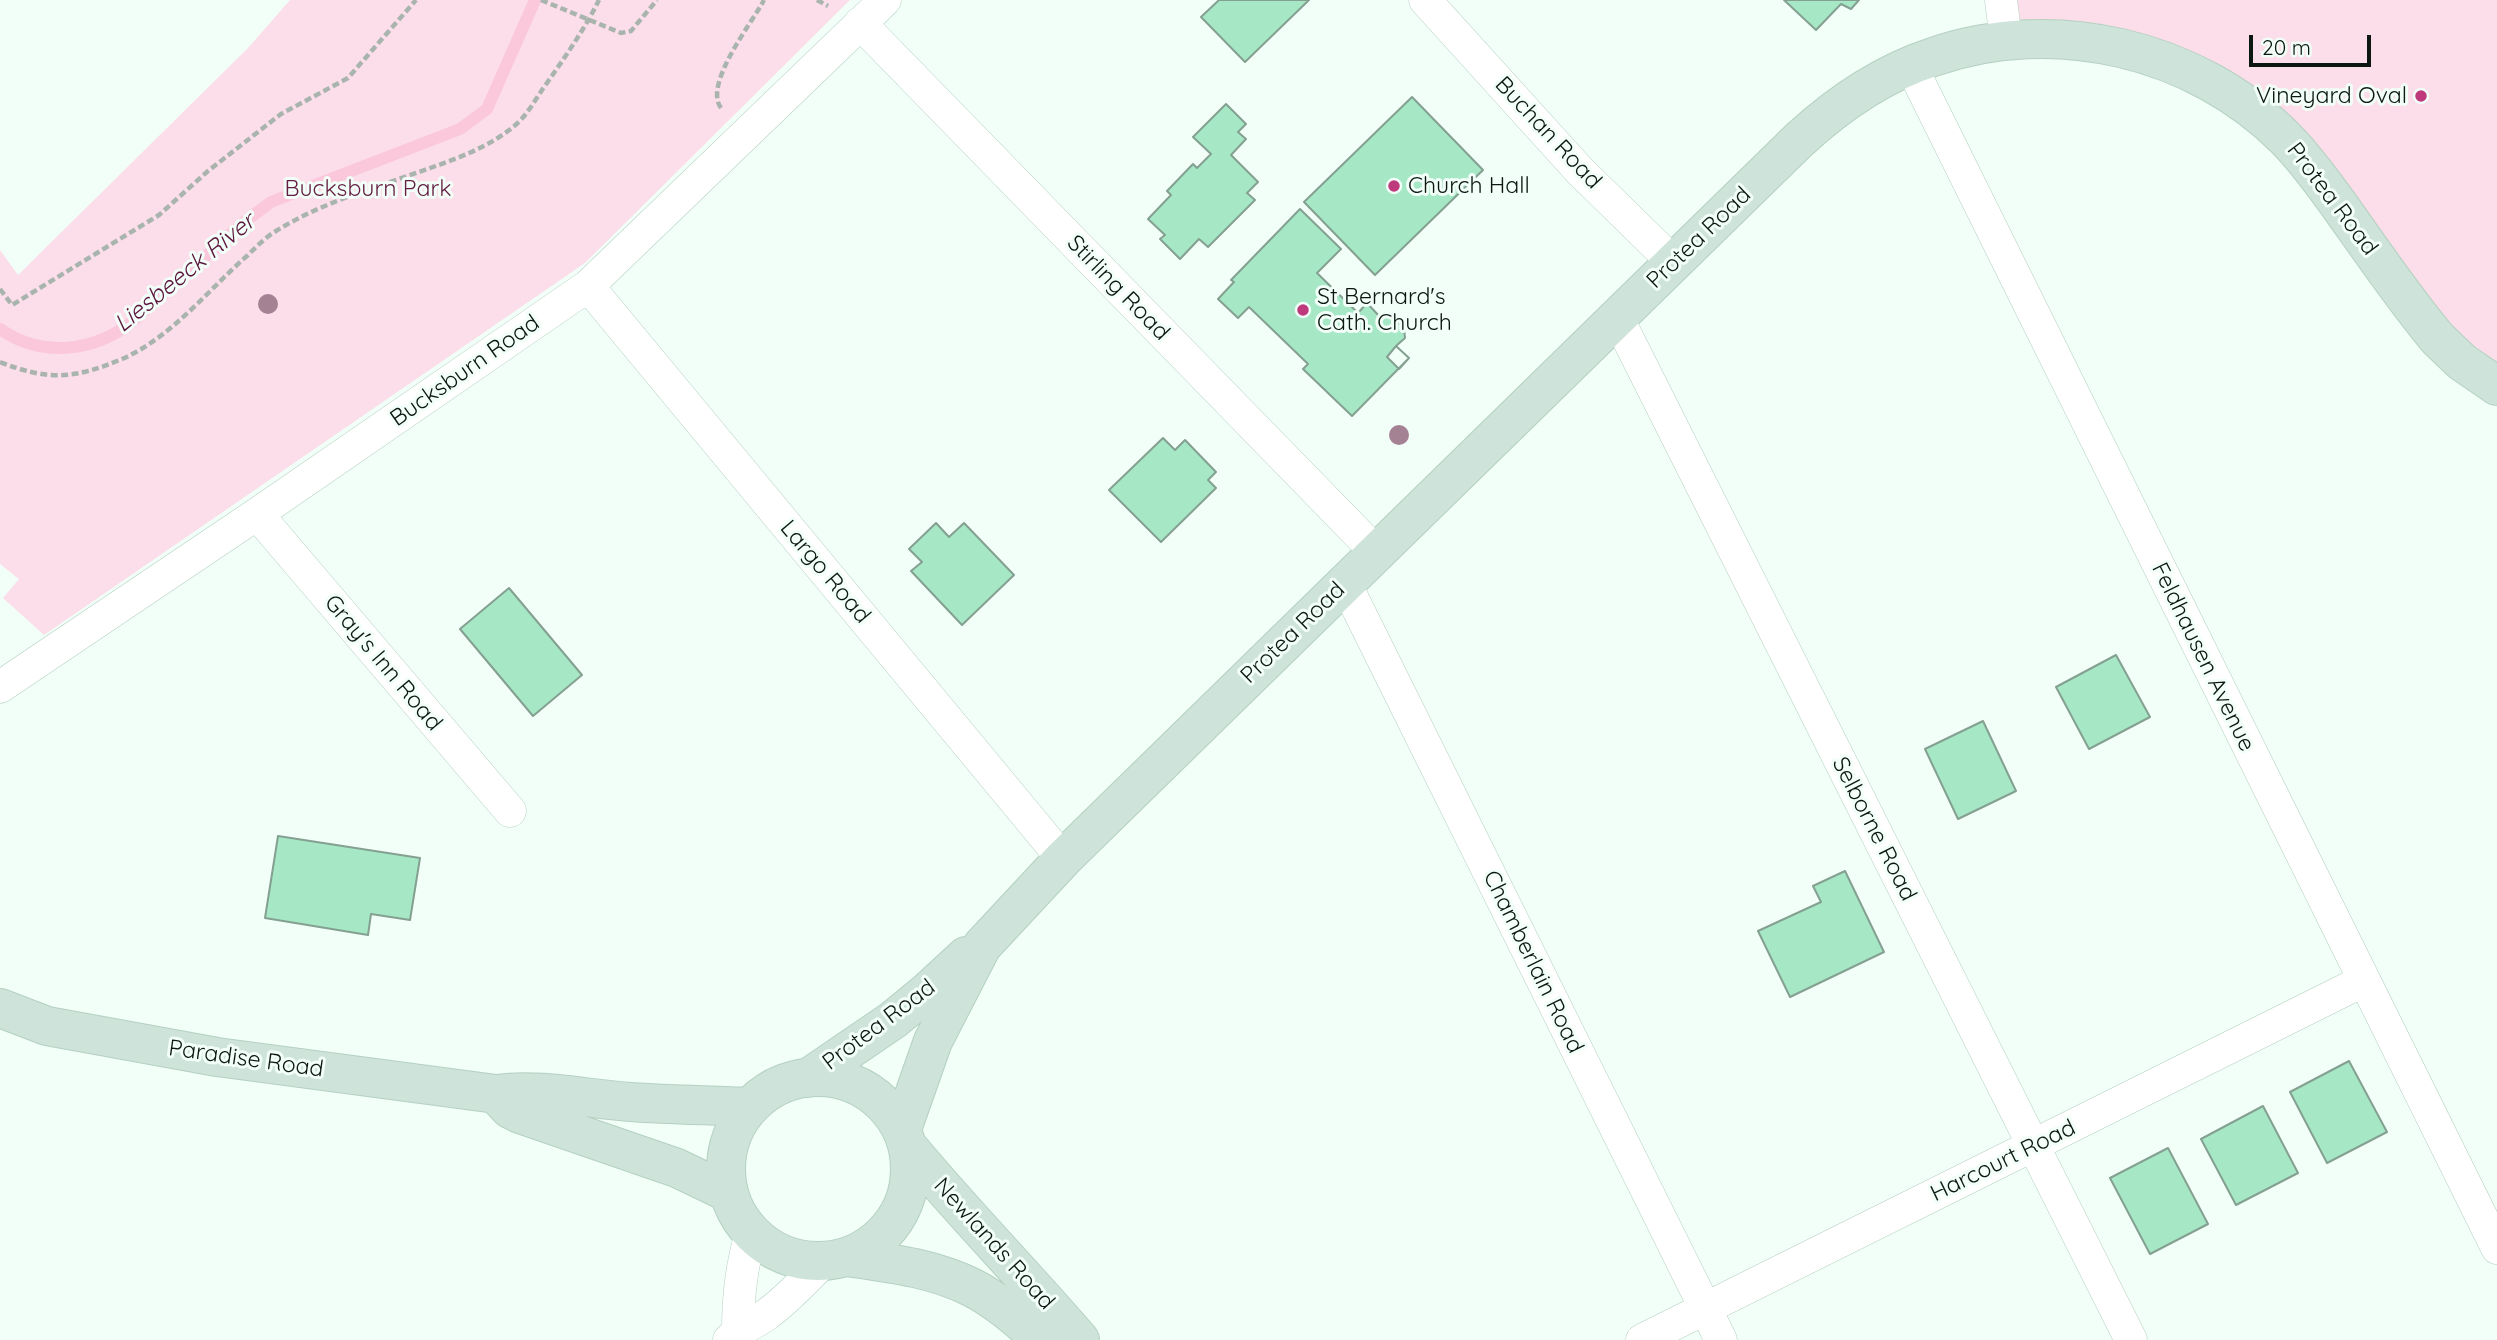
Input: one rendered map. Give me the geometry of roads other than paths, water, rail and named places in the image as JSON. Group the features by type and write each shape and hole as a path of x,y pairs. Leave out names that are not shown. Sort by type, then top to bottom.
{"main road":[{"name":"Protea Road","path":"905,1139 933,1041 982,946 1063,859 1819,122 1862,90 1910,65 1950,51 2006,41 2066,39 2139,52 2196,74 2260,114 2305,159 2437,338 2462,362 2497,386"},
{"name":"Protea Road","path":"808,1078 893,1020 974,948 982,946"},
{"name":"Paradise Road","path":"0,1008 47,1026 204,1055 496,1094 537,1091 631,1102 751,1107"},
{"path":"808,1078 833,1079 860,1087 888,1108 905,1139 911,1164 908,1194 895,1222 874,1243 835,1260 798,1259 784,1255 751,1234 738,1215 726,1178 729,1147 741,1119 751,1107 780,1086 808,1078"},
{"path":"496,1094 510,1109 520,1114 677,1168 729,1193"},
{"name":"Newlands Road","path":"905,1139 948,1195 1080,1340"},
{"name":"Newlands Road","path":"835,1260 923,1270 972,1288 1001,1306 1042,1340"}],"street":[{"name":"Bucksburn Road","path":"0,687 588,286 885,0"},
{"name":"Buchan Road","path":"1425,0 1579,170 1674,263"},
{"path":"2001,0 2006,41"},
{"name":"Stirling Road","path":"860,23 1376,552"},
{"name":"Feldhausen Avenue","path":"1910,65 2497,1248"},
{"name":"Largo Road","path":"588,286 1063,859"},
{"name":"Selborne Road","path":"1617,317 2131,1340"},
{"name":"Gray's Inn Road","path":"257,514 510,811"},
{"name":"Chamberlain Road","path":"1345,583 1721,1340"},
{"name":"Harcourt Road","path":"1642,1340 2363,981"},
{"path":"751,1234 742,1264 734,1335 772,1325 835,1260"}],"waterway":[{"name":"Liesbeeck River","path":"0,329 16,338 50,347 67,348 101,340 132,322 243,223 271,202 460,129 487,109 535,0"}],"place":[{"name":"Vineyard Oval","path":"2421,96"},
{"name":"Church Hall","path":"1394,186"},
{"name":"St Bernard's Cath. Church","path":"1303,310"}],"park label":[{"name":"Bucksburn Park","path":"368,189"}]}
